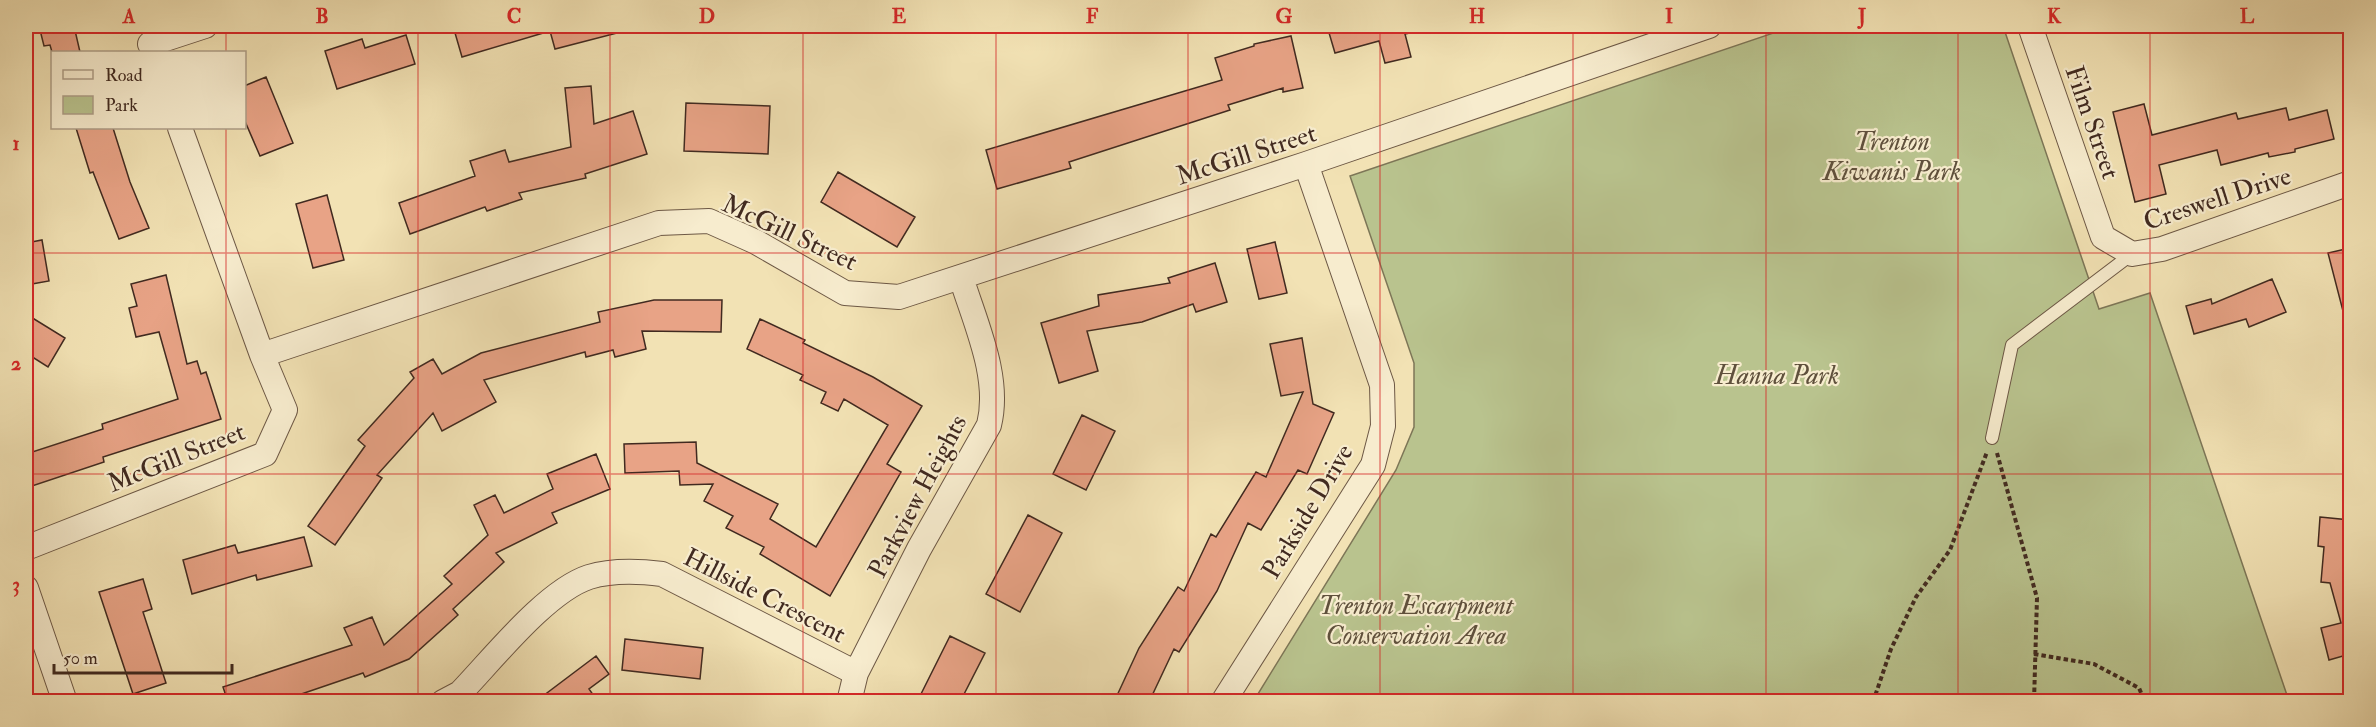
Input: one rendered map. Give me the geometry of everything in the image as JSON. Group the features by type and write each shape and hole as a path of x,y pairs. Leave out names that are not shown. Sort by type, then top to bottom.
{"street":[{"path":"149,41 205,26"},
{"name":"McGill Street","path":"26,548 265,454 285,410 262,355 658,224 709,222 756,242 845,293 899,297 1306,164 1709,26"},
{"name":"Film Street","path":"2030,26 2103,237"},
{"path":"180,129 262,355"},
{"name":"Parkside Drive","path":"1223,702 1373,465 1383,426 1382,385 1306,164"},
{"name":"Creswell Drive","path":"2103,237 2132,254 2162,249 2350,183"},
{"name":"Parkview Heights","path":"849,702 856,674 919,549 989,425 994,404 986,358 961,277"},
{"name":"Hillside Crescent","path":"443,702 460,693 555,596 588,578 632,571 662,574 856,674"},
{"path":"26,588 65,702"}],"lane":[{"path":"1992,438 2012,345 2132,254"}],"path":[{"path":"1992,438 2037,598 2034,702"},
{"path":"1873,702 1891,649 1916,597 1950,550 1992,438"},
{"path":"2034,654 2094,664 2139,688 2145,702"}],"green space":[{"name":"Hanna Park","path":"1794,26 2003,26 2099,309 2150,293 2289,701 1253,702 1396,470 1414,427 1414,363 1350,176"}],"building":[{"path":"39,26 74,26 80,51 52,51 50,45 44,46"},
{"path":"453,26 620,26 621,32 555,49 550,31 462,57"},
{"path":"1327,26 1414,26 1415,32 1405,34 1411,57 1385,63 1379,41 1335,53"},
{"path":"406,35 415,64 337,89 325,51 362,39 365,48"},
{"path":"1291,36 1303,88 1283,92 1283,88 1228,105 1230,110 1069,162 1071,168 997,189 986,150 1222,80 1215,58 1254,46 1254,44"},
{"path":"266,77 293,143 260,156 246,124 246,85"},
{"path":"591,86 594,124 633,111 647,154 585,174 586,178 519,193 522,199 487,211 485,207 410,234 399,203 475,176 470,161 505,150 509,162 571,147 565,88"},
{"path":"686,103 770,106 768,154 684,151"},
{"path":"2144,104 2152,135 2236,113 2238,119 2286,108 2289,120 2327,110 2334,139 2295,149 2295,152 2269,157 2268,153 2221,165 2217,150 2159,165 2166,194 2135,202 2113,112"},
{"path":"76,129 113,129 130,182 149,228 119,239 93,172 90,173"},
{"path":"838,172 915,217 897,247 821,202"},
{"path":"327,195 344,260 313,268 296,204"},
{"path":"42,240 49,281 26,285 26,243"},
{"path":"1275,242 1287,293 1259,299 1247,249"},
{"path":"2350,248 2350,314 2344,315 2328,253"},
{"path":"1215,263 1227,302 1196,312 1193,304 1142,322 1087,331 1098,371 1059,383 1041,323 1099,306 1098,295 1170,283 1168,278"},
{"path":"166,275 187,364 197,361 201,374 206,372 221,419 103,457 104,462 26,488 26,454 103,429 102,424 178,399 159,332 136,337 129,308 137,306 131,284"},
{"path":"2272,279 2286,312 2249,327 2246,319 2194,334 2186,306 2211,299 2212,304"},
{"path":"654,300 722,300 721,332 642,331 646,349 615,357 613,350 586,357 585,352 484,380 496,402 442,431 433,413 377,475 382,478 335,545 308,526 365,446 358,440 414,378 410,372 433,359 442,374 481,353 600,322 598,312"},
{"path":"26,314 65,338 48,367 26,353"},
{"path":"760,319 805,340 803,343 873,377 922,406 887,464 901,472 830,596 760,554 764,547 726,528 733,516 704,501 713,484 680,485 679,471 625,473 624,444 696,442 697,463 778,504 770,519 816,547 888,425 844,399 838,411 821,403 826,392 800,380 803,375 747,349"},
{"path":"1302,338 1313,404 1334,413 1307,474 1298,470 1261,530 1248,523 1217,591 1179,652 1174,649 1149,702 1114,702 1139,648 1178,587 1184,591 1211,534 1216,537 1256,472 1266,477 1303,392 1281,396 1270,344"},
{"path":"1082,415 1115,431 1086,490 1053,474"},
{"path":"596,454 610,489 552,513 557,523 496,553 504,562 453,609 458,615 409,659 365,677 363,673 278,702 228,702 223,687 352,645 344,628 372,617 384,645 452,584 444,576 488,535 474,505 495,495 504,513 553,489 547,474"},
{"path":"1028,515 1062,533 1020,612 986,594"},
{"path":"2320,517 2350,520 2350,654 2329,660 2321,628 2341,623 2330,583 2321,582 2324,547 2318,546"},
{"path":"304,537 312,566 257,580 256,575 192,594 183,560 235,545 238,553"},
{"path":"143,579 152,609 143,612 166,683 133,694 99,592"},
{"path":"950,636 985,653 960,702 917,702"},
{"path":"625,639 703,648 700,679 622,670"},
{"path":"596,656 609,674 589,689 598,702 535,702"}],"park label":[{"name":"Trenton Kiwanis Park","path":"1892,156"},
{"name":"Trenton Escarpment Conservation Area","path":"1416,620"}]}
